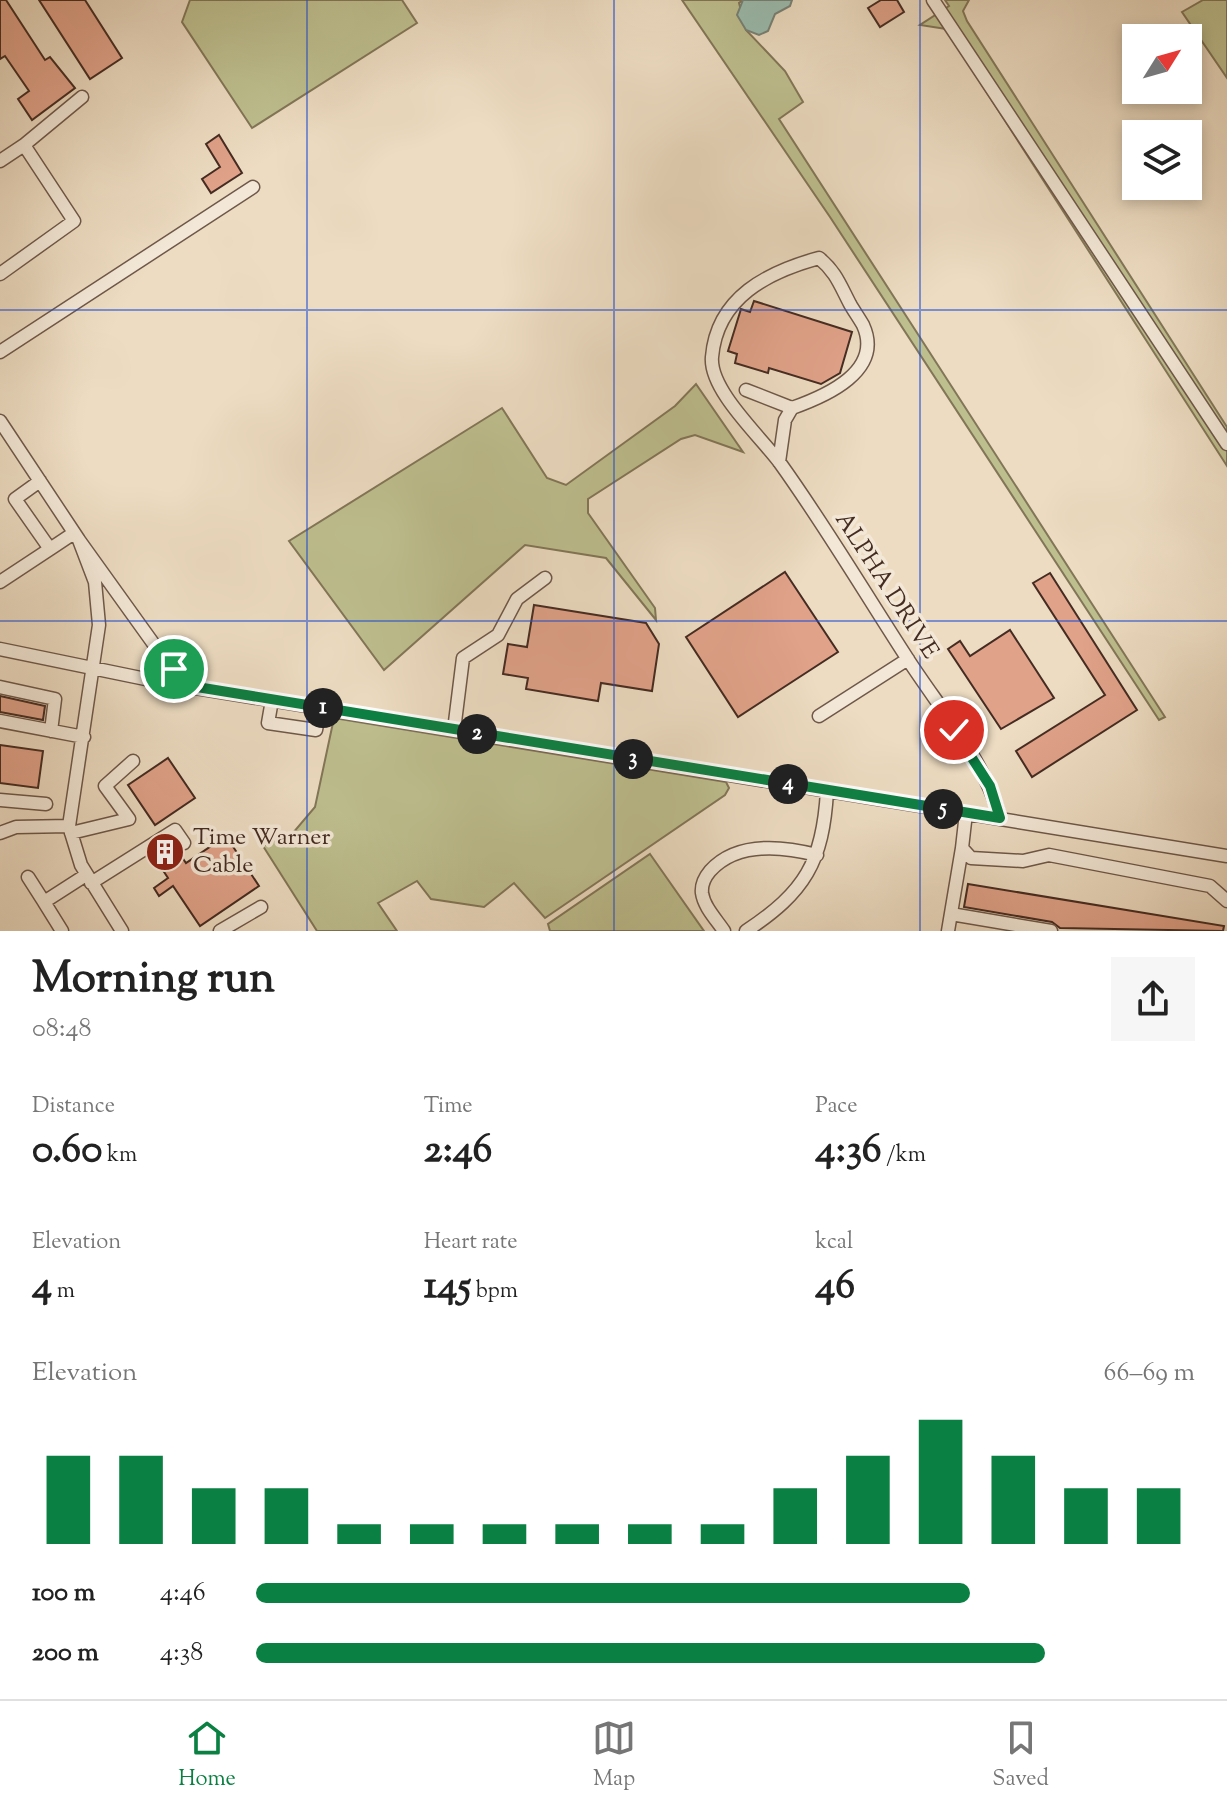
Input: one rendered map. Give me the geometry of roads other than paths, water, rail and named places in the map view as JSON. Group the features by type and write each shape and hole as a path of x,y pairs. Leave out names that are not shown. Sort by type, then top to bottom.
{"street":[{"path":"933,0 1227,444"},
{"path":"0,161 82,97"},
{"path":"0,274 74,221 24,145"},
{"path":"0,352 253,187"},
{"name":"ALPHA DRIVE","path":"792,408 817,399 850,378 864,363 867,347 864,327 836,272 819,258 790,266 733,301 711,358 714,374 733,405 779,462 990,786 1000,818"},
{"path":"746,390 792,408 785,420 779,462"},
{"path":"1,423 168,664 197,687"},
{"path":"40,481 15,499 50,549"},
{"path":"0,582 50,549 77,536"},
{"path":"77,536 98,599 93,669 70,830 89,879 122,931"},
{"path":"454,730 463,658 498,635 517,599 545,578"},
{"path":"0,649 93,669 272,700 1227,856"},
{"path":"819,716 908,659"},
{"path":"0,687 55,699 51,731"},
{"path":"272,700 268,723 316,730 320,707"},
{"path":"0,721 84,737"},
{"path":"46,804 5,801 4,831 70,830 129,819 105,786 133,761"},
{"path":"746,931 798,891 817,855 827,791"},
{"path":"948,931 966,813"},
{"path":"44,902 175,830 184,843"},
{"path":"724,931 706,906 701,890 704,878 715,865 735,853 761,847 817,855"},
{"path":"962,848 971,858 988,861 1023,861 1049,855 1199,883 1210,886 1227,901"},
{"path":"28,877 62,931"},
{"path":"220,931 261,907"},
{"path":"951,914 1051,931"}],"place":[{"name":"Time Warner Cable","path":"165,852"}]}
